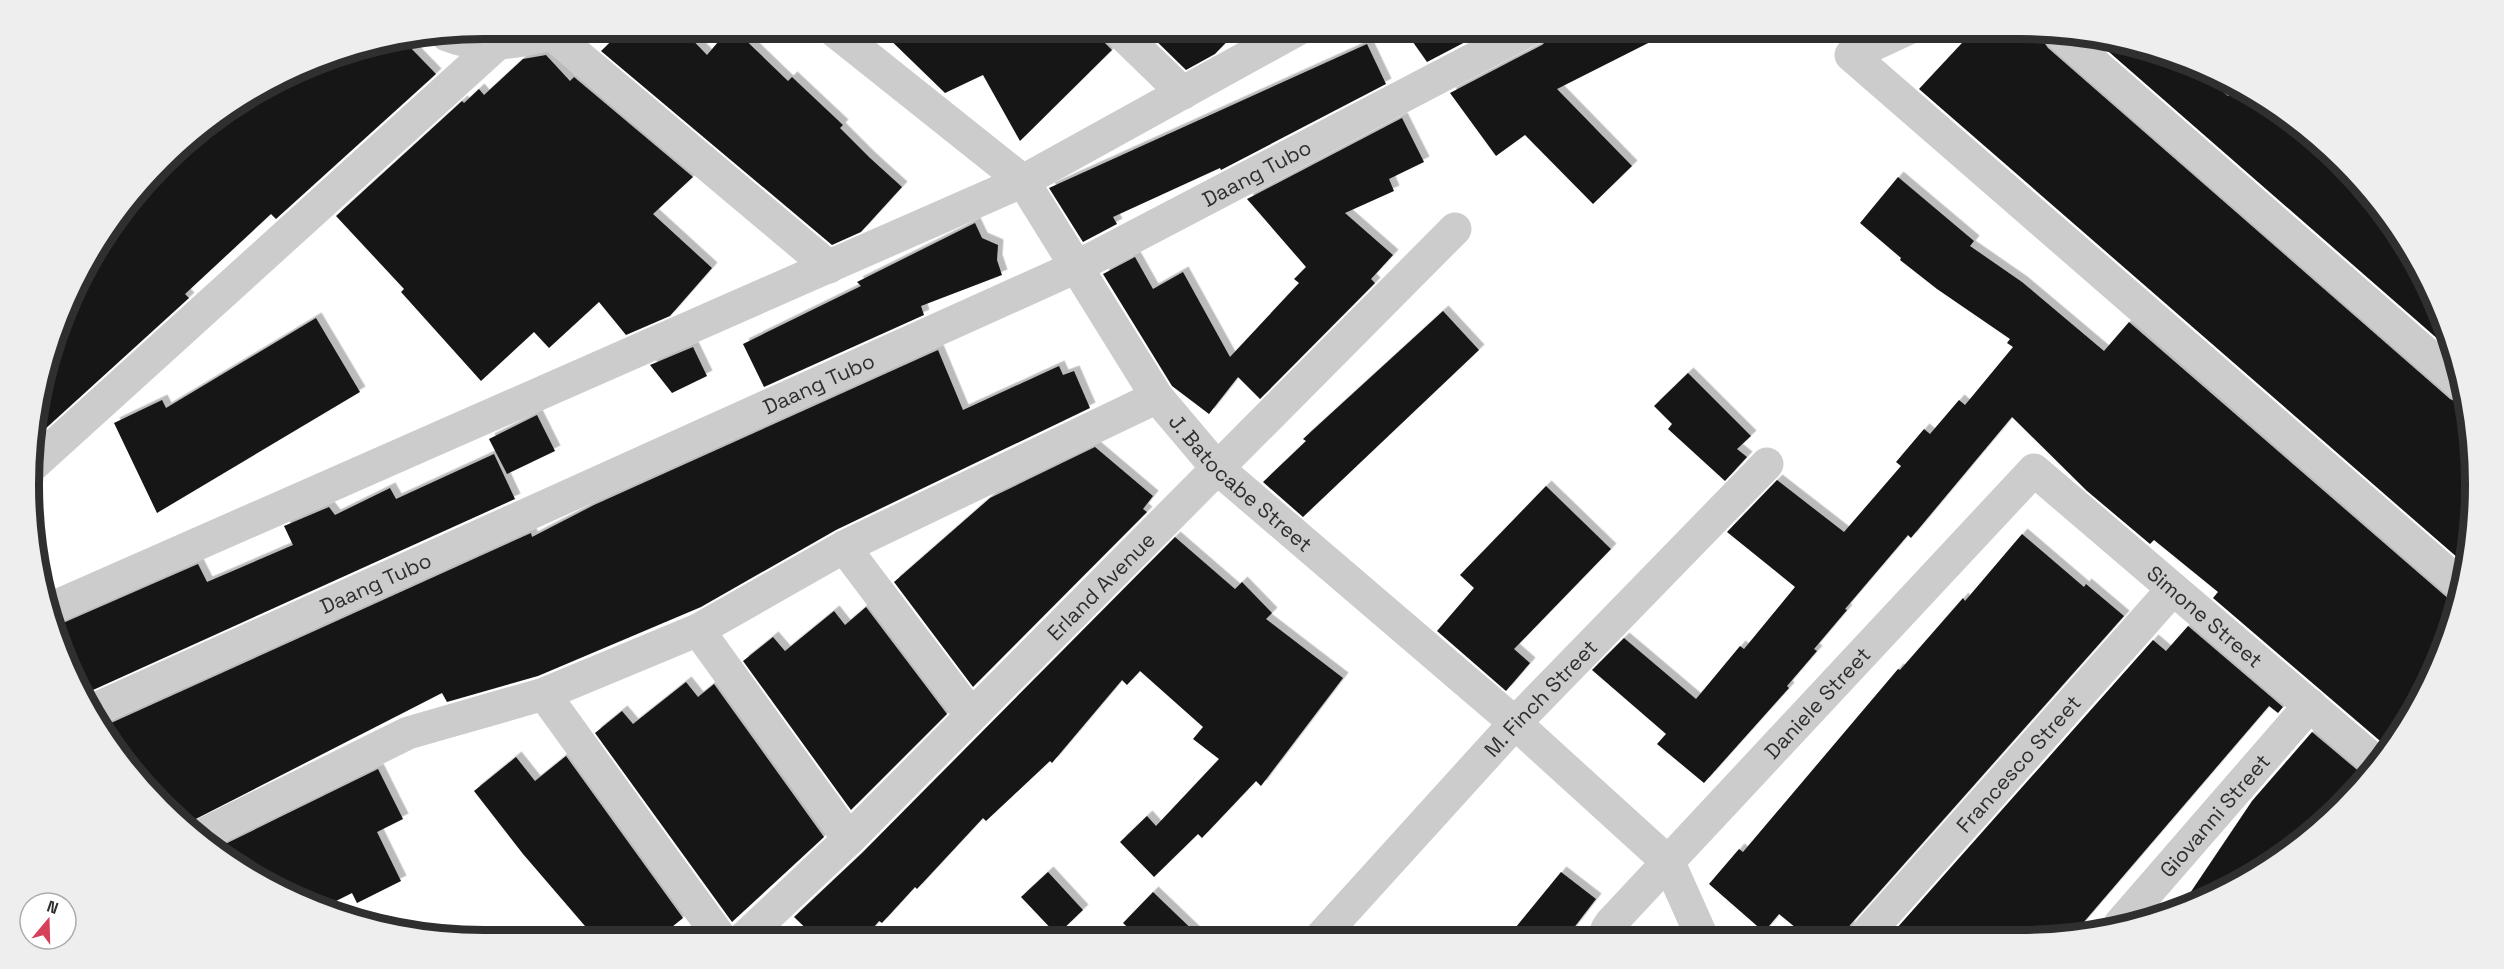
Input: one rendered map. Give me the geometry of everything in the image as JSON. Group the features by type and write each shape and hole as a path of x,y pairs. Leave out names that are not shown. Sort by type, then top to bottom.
{"street":[{"path":"465,40 496,45 527,39"},
{"path":"558,39 829,267"},
{"name":"J. Batocabe Street","path":"844,39 1023,181 1156,397 1217,468 1515,723 1662,856"},
{"path":"1128,39 1184,93"},
{"path":"56,606 1023,181 1280,39"},
{"name":"Daang Tubo","path":"99,707 1076,267 1512,39"},
{"path":"1885,39 1851,55 2454,579"},
{"path":"2069,42 2452,377"},
{"path":"40,459 496,45"},
{"name":"Erland Avenue","path":"753,930 849,839 1455,229"},
{"path":"207,833 408,733 544,694 698,630 844,548 1156,397"},
{"name":"M. Finch Street","path":"1327,930 1515,723 1767,464"},
{"name":"Simone Street","path":"2034,470 2371,758"},
{"name":"Daniele Street","path":"1607,930 1662,856 2034,470"},
{"path":"844,548 971,715"},
{"name":"Francesco Street","path":"1870,930 2173,589"},
{"path":"698,630 849,839"},
{"path":"544,694 715,930"},
{"name":"Giovanni Street","path":"2126,917 2310,705"},
{"path":"1662,856 1698,930"}],"building":[{"path":"614,39 692,39 707,55 721,39 744,39 788,81 792,77 843,125 840,128 870,158 902,187 861,232 832,245 601,51"},
{"path":"889,39 1102,39 1112,50 1020,141 983,75 945,93"},
{"path":"1154,39 1229,39 1215,54 1186,70"},
{"path":"1411,39 1471,39 1427,62"},
{"path":"1548,39 1656,39 1557,89 1632,166 1593,204 1525,135 1496,156 1450,93 1542,45"},
{"path":"1966,39 2043,40 2048,48 2450,399 2457,402 2464,455 2465,484 2458,558 1919,89"},
{"path":"1367,44 1386,84 1221,170 1220,168 1113,217 1117,224 1083,242 1049,188"},
{"path":"409,46 436,74 276,219 271,214 185,294 189,298 42,431 54,369 85,287 131,213 169,169 213,131 287,85 369,54"},
{"path":"2104,48 2163,63 2212,83 2228,96 2231,93 2267,114 2291,131 2335,169 2373,213 2390,237 2419,287 2441,342"},
{"path":"546,55 570,81 574,77 693,177 653,214 712,268 670,316 626,335 599,302 549,348 534,332 481,381 401,292 404,289 336,216 462,101 464,103 479,89 484,95 523,59"},
{"path":"1402,118 1424,162 1389,179 1394,191 1345,213 1393,255 1371,279 1375,283 1260,399 1238,377 1209,414 1172,386 1103,274 1135,257 1153,289 1183,272 1230,357 1299,283 1294,279 1306,267 1247,199"},
{"path":"1898,177 1974,241 1970,246 2022,282 2104,351 2129,322 2450,600 2419,682 2382,743 2213,598 2218,592 2154,540 2150,544 2087,491 2012,417 1911,538 1908,535 1845,609 1847,610 1814,649 1817,651 1787,686 1789,688 1704,783 1657,744 1666,734 1592,670 1624,638 1696,699 1740,646 1744,649 1795,587 1727,532 1777,480 1844,532 1901,466 1896,462 1924,429 1930,434 1959,400 1965,405 2013,347 2007,343 2010,339 1937,289 1900,260 1901,258 1860,223"},
{"path":"975,223 982,238 998,245 997,260 1002,275 921,306 924,315 764,387 743,344 861,286 857,282"},
{"path":"1443,311 1479,350 1303,517 1263,482 1306,441 1303,439"},
{"path":"316,318 360,392 157,513 114,423 162,400 166,408"},
{"path":"693,347 707,376 672,393 650,365"},
{"path":"938,350 963,410 1059,366 1063,375 1074,371 1090,408 836,530 701,607 538,676 447,702 442,693 193,821 169,800 131,756 109,724 531,533 532,537 594,505"},
{"path":"1688,373 1751,436 1737,449 1747,457 1725,481 1668,429 1672,424 1654,406"},
{"path":"537,415 555,451 507,474 489,439"},
{"path":"1095,447 1153,496 1143,509 1147,512 973,687 894,582 990,498"},
{"path":"494,454 515,499 90,691 62,624 198,564 207,582 293,545 284,526 329,507 335,515 390,488 396,499"},
{"path":"1546,486 1611,549 1514,649 1530,663 1506,691 1437,631 1474,588 1460,575"},
{"path":"2022,534 2084,587 2086,584 2124,616 1850,925 1848,930 1798,930 1779,914 1766,930 1762,930 1709,884 1739,849 1743,852 1898,669 1900,670 1963,598 1965,601"},
{"path":"1175,537 1235,589 1242,582 1272,613 1266,619 1343,678 1261,786 1256,781 1202,838 1198,834 1154,877 1120,842 1147,816 1156,826 1219,759 1193,739 1203,727 1140,671 1127,685 1122,680 1052,763 1050,761 986,821 983,818 882,923 879,921 871,930 808,930 794,917 862,853"},
{"path":"866,607 947,714 851,810 743,661 773,637 785,651 834,611 845,625"},
{"path":"2188,626 2283,707 2278,713 2269,706 2081,925 2020,930 1895,930 2153,640 2166,651"},
{"path":"686,682 698,697 714,684 824,837 732,922 595,733 622,711 633,724"},
{"path":"2312,732 2359,772 2335,800 2291,838 2242,870 2187,897 2252,801"},
{"path":"566,756 683,918 668,930 588,930 523,854 474,791 516,757 535,781"},
{"path":"378,769 403,819 377,832 401,881 357,903 352,893 332,903 314,896 287,884 223,845"},
{"path":"1048,872 1083,910 1062,930 1052,930 1021,897"},
{"path":"1561,872 1596,899 1572,930 1514,930"},
{"path":"1153,892 1193,930 1130,930 1123,923"}]}
